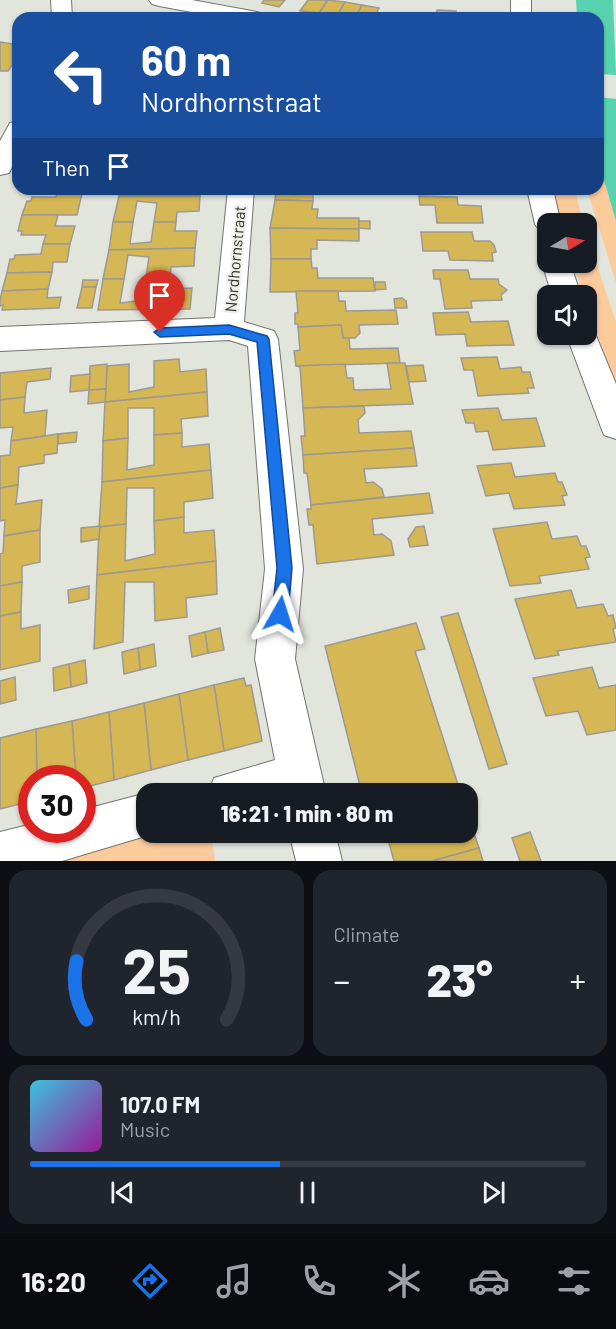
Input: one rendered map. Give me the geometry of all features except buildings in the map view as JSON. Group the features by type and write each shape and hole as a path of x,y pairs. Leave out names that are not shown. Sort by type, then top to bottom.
{"street":[{"path":"159,0 224,12"},
{"path":"0,167 12,142"},
{"name":"Nordhornstraat","path":"229,329 240,195"},
{"path":"541,195 545,213"},
{"name":"Nordhornstraat","path":"0,339 229,329 263,339 284,568 275,659 302,783"},
{"path":"584,345 616,425"},
{"path":"0,855 136,818"},
{"path":"315,843 319,861"}],"shaded area":[{"path":"576,0 613,0 616,75 604,74 604,12 577,12"},
{"path":"604,98 616,99 616,221 604,180"},
{"path":"604,180 616,221 616,283 597,221 597,213 594,213 589,195 604,195"},
{"path":"554,195 576,195 581,213 558,213"},
{"path":"597,265 616,322 616,387 597,333 597,285 581,285 576,273 597,273"},
{"path":"136,835 136,843 212,843 215,861 29,861"}],"route":[{"path":"160,332 229,329 263,339 284,568 280,614"}]}
